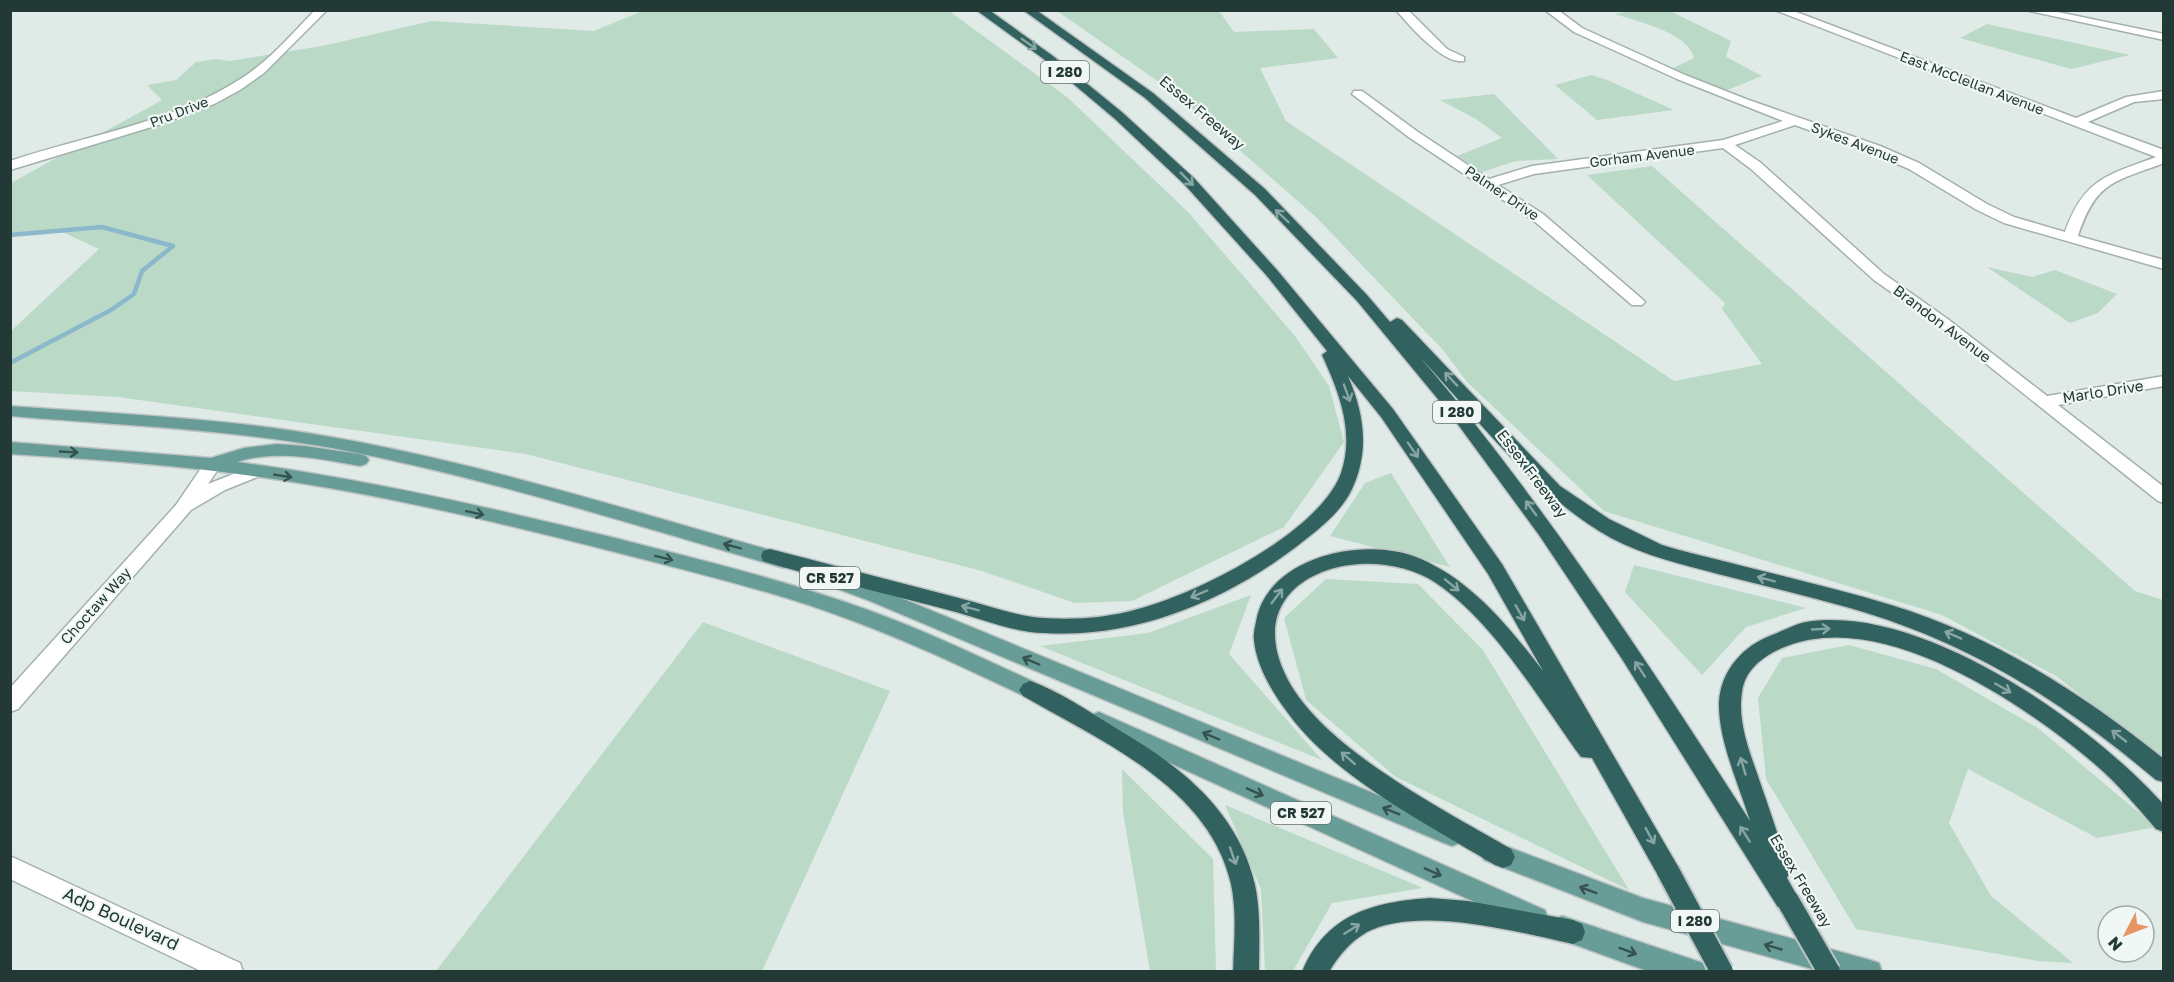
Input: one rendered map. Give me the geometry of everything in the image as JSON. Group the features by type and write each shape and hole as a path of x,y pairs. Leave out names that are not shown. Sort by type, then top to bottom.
{"highway":[{"name":"I 280","path":"981,10 1048,58 1119,116 1189,181 1272,273 1387,413 1495,569 1637,813 1722,972"},
{"name":"Essex Freeway","path":"1028,10 1107,64 1162,107 1230,166 1302,235 1384,325 1460,416 1531,507 1625,646 1788,901 1829,972"},
{"path":"1302,235 1383,307 1554,490 1582,512 1615,532 1654,549 1891,613 1940,629 2034,676 2079,705 2163,773"},
{"path":"770,556 1031,625 1078,627 1113,623 1161,609 1203,593 1241,573 1301,534 1343,491 1351,465 1355,438 1353,410 1329,351 1272,273"},
{"path":"1503,857 1417,805 1354,763 1312,725 1290,701 1273,674 1264,629 1274,599 1300,573 1324,561 1369,556 1410,562 1442,577 1461,592 1502,636 1637,813"},
{"path":"1788,901 1750,788 1732,730 1728,708 1730,688 1739,670 1752,655 1781,636 1799,631 1850,628 1879,634 1951,660 2025,701 2064,727 2143,797 2163,822"},
{"path":"1030,690 1171,775 1203,806 1229,844 1243,884 1246,972"},
{"path":"1314,972 1320,957 1348,930 1383,912 1415,909 1478,914 1573,932"}],"main road":[{"name":"CR 527","path":"10,411 212,427 330,442 461,469 770,556 877,596 1503,857 1642,910 1870,972"},
{"name":"CR 527","path":"10,448 121,455 212,465 411,499 560,531 717,572 838,608 951,654 1525,914 1649,959 1694,972"},
{"path":"212,465 247,453 276,449 311,451 536,490"}],"street":[{"name":"Pru Drive","path":"10,166 166,119 213,99 237,87 260,71 322,10"},
{"path":"1401,10 1443,51 1460,59"},
{"name":"Sykes Avenue","path":"1550,10 1578,30 1681,77 1794,121 1875,149 1914,166 1982,207 2009,220 2163,265"},
{"path":"2030,10 2163,37"},
{"path":"2111,27 2113,10"},
{"name":"East McClellan Avenue","path":"1784,11 2163,156"},
{"name":"Palmer Drive","path":"1359,94 1414,135 1538,217 1637,302"},
{"path":"2077,122 2132,98 2163,95"},
{"name":"Gorham Avenue","path":"1488,183 1532,170 1725,144 1794,121"},
{"name":"Brandon Avenue","path":"1725,144 1756,166 1879,277 1944,323 2163,497"},
{"path":"2070,239 2079,213 2089,195 2117,177 2163,156"},
{"name":"Marlo Drive","path":"2043,402 2163,381"},
{"name":"Choctaw Way","path":"10,703 182,510 212,465"},
{"name":"Choctaw Way","path":"182,510 219,486 254,472"},
{"name":"Adp Boulevard","path":"10,867 231,972"}],"green space":[{"path":"642,11 949,11 1067,97 1188,212 1295,336 1329,386 1344,442 1284,527 1132,601 1075,603 982,571 526,454 118,397 11,391 11,331 99,249 58,230 11,233 11,183 162,100 147,85 176,80 196,62 216,59 230,61 322,46 432,21 594,31"},
{"path":"1057,11 1219,11 1234,32 1314,29 1338,58 1260,68 1286,121 1674,381 1762,364 1722,309 1725,303 1587,175 1652,166 2135,591 2163,600 2163,759 2056,676 1942,615 1604,511 1467,382 1443,350 1316,217 1172,91"},
{"path":"1631,11 1670,11 1731,41 1726,57 1762,76 1725,91 1671,69 1694,58 1690,49 1682,41 1661,29 1615,14"},
{"path":"1987,24 2130,55 2071,69 1960,38"},
{"path":"1591,75 1674,110 1597,120 1555,85"},
{"path":"1494,94 1558,159 1516,161 1482,172 1457,156 1502,138 1476,119 1440,100"},
{"path":"1987,267 2032,277 2055,270 2117,294 2098,313 2070,323"},
{"path":"1391,473 1450,567 1330,536 1365,483"},
{"path":"1634,565 1806,608 1746,627 1702,675 1625,592"},
{"path":"1326,579 1418,584 1483,650 1629,890 1396,777 1306,700 1284,618"},
{"path":"1251,595 1229,654 1322,760 1040,646 1148,633"},
{"path":"703,622 890,691 762,971 436,971"},
{"path":"1849,645 1936,669 2038,728 2156,827 2097,838 1968,769 1949,823 1991,896 2073,963 2038,961 1856,929 1766,779 1758,698 1782,658"},
{"path":"1122,769 1213,859 1216,971 1150,971 1123,812"},
{"path":"1225,805 1423,888 1332,903 1293,971 1265,971 1261,889"}],"waterway":[{"path":"10,235 102,227 173,246 142,271 134,294 111,310 10,363"}]}
